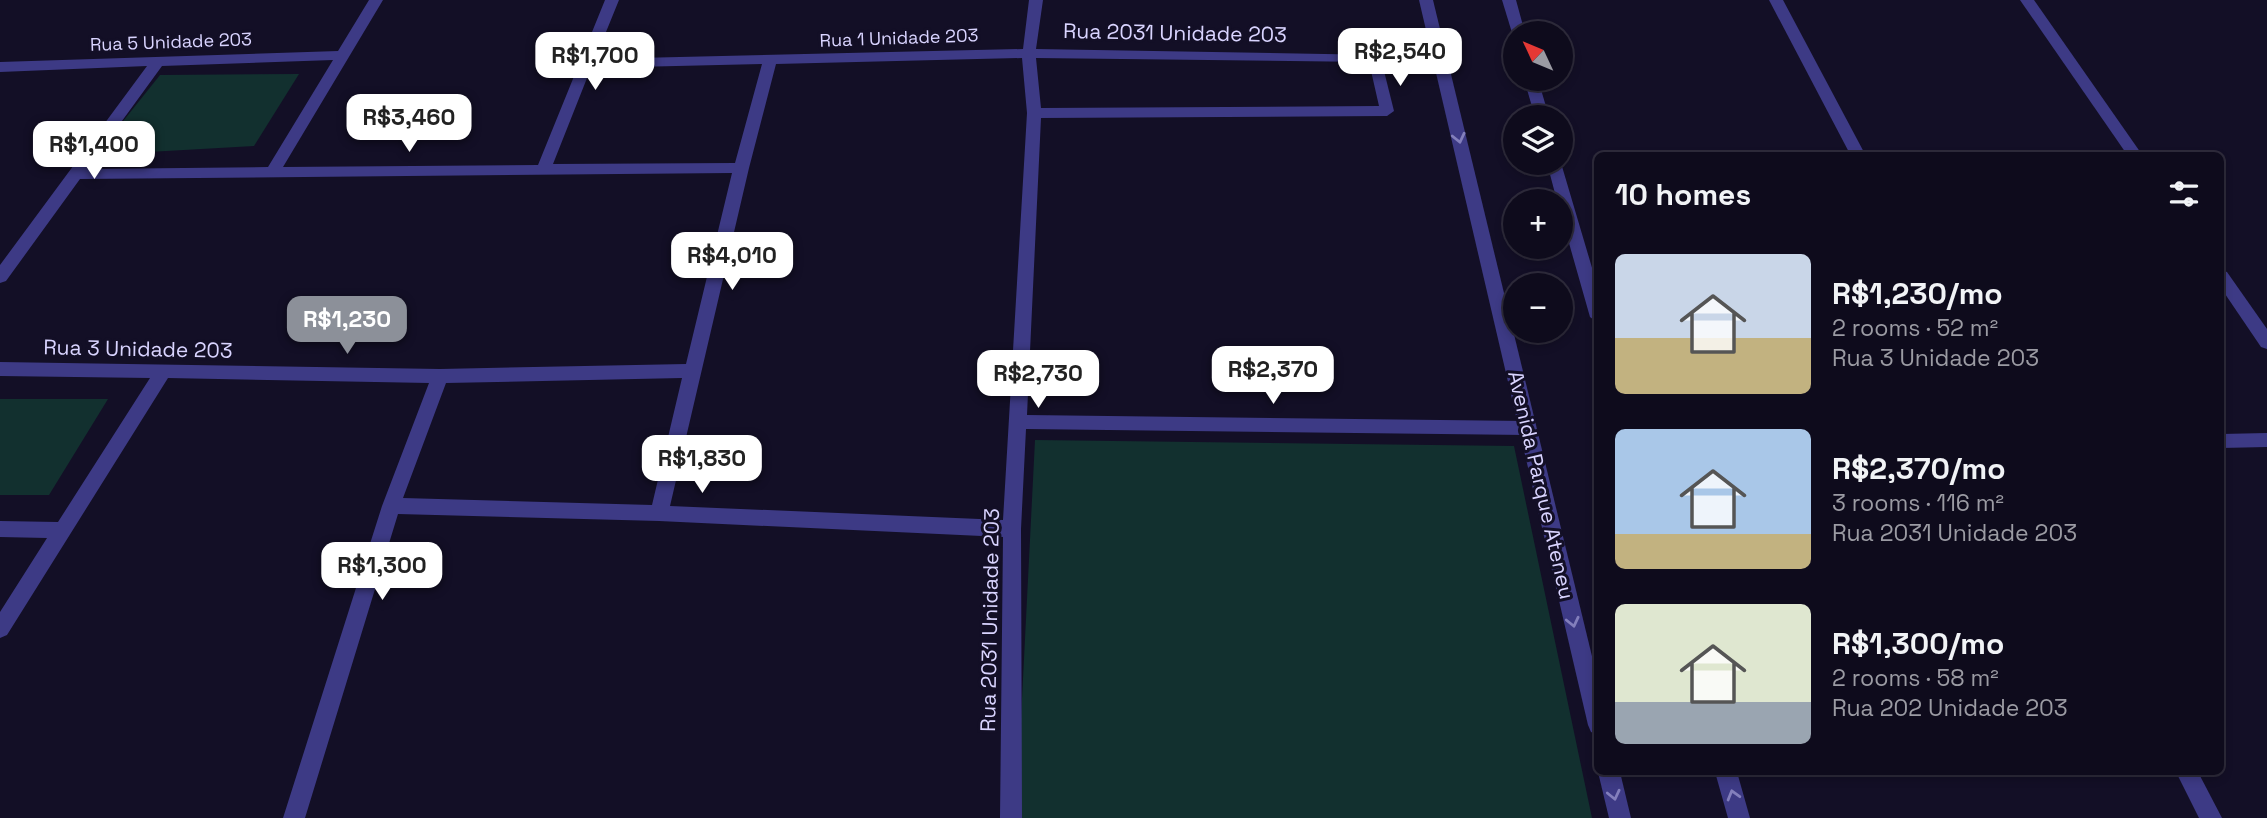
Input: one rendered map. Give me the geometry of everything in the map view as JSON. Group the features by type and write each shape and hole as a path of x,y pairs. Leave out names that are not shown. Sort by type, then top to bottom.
{"street":[{"path":"271,174 376,0"},
{"path":"543,170 612,0"},
{"name":"Rua 2031 Unidade 203","path":"1011,818 1012,529 1034,113 1029,53 1036,0"},
{"name":"Avenida Parque Ateneu","path":"1426,0 1594,708"},
{"path":"1508,0 1514,21"},
{"path":"1776,0 1857,152"},
{"path":"2027,0 2133,152"},
{"name":"Rua 1 Unidade 203","path":"588,64 1029,53"},
{"name":"Rua 2031 Unidade 203","path":"1029,53 1375,58 1387,111 1034,113"},
{"name":"Rua 5 Unidade 203","path":"0,67 344,55"},
{"path":"659,513 741,168 770,61"},
{"path":"0,277 157,63"},
{"path":"77,174 741,168"},
{"path":"1557,175 1594,303"},
{"path":"2224,280 2267,342"},
{"name":"Rua 3 Unidade 203","path":"0,369 440,376 694,371"},
{"path":"0,629 60,530 163,372"},
{"path":"294,818 391,506 440,376"},
{"path":"1018,422 1527,428"},
{"path":"2224,441 2267,440"},
{"path":"391,506 659,513 1012,529"},
{"path":"0,529 60,530"},
{"path":"1610,775 1620,818"},
{"path":"1727,775 1739,818"},
{"path":"2189,775 2211,818"}],"green space":[{"path":"299,74 254,146 96,155 160,75"},
{"path":"0,399 108,399 49,495 0,495"},
{"path":"1035,440 1514,446 1592,818 1016,818"}]}
